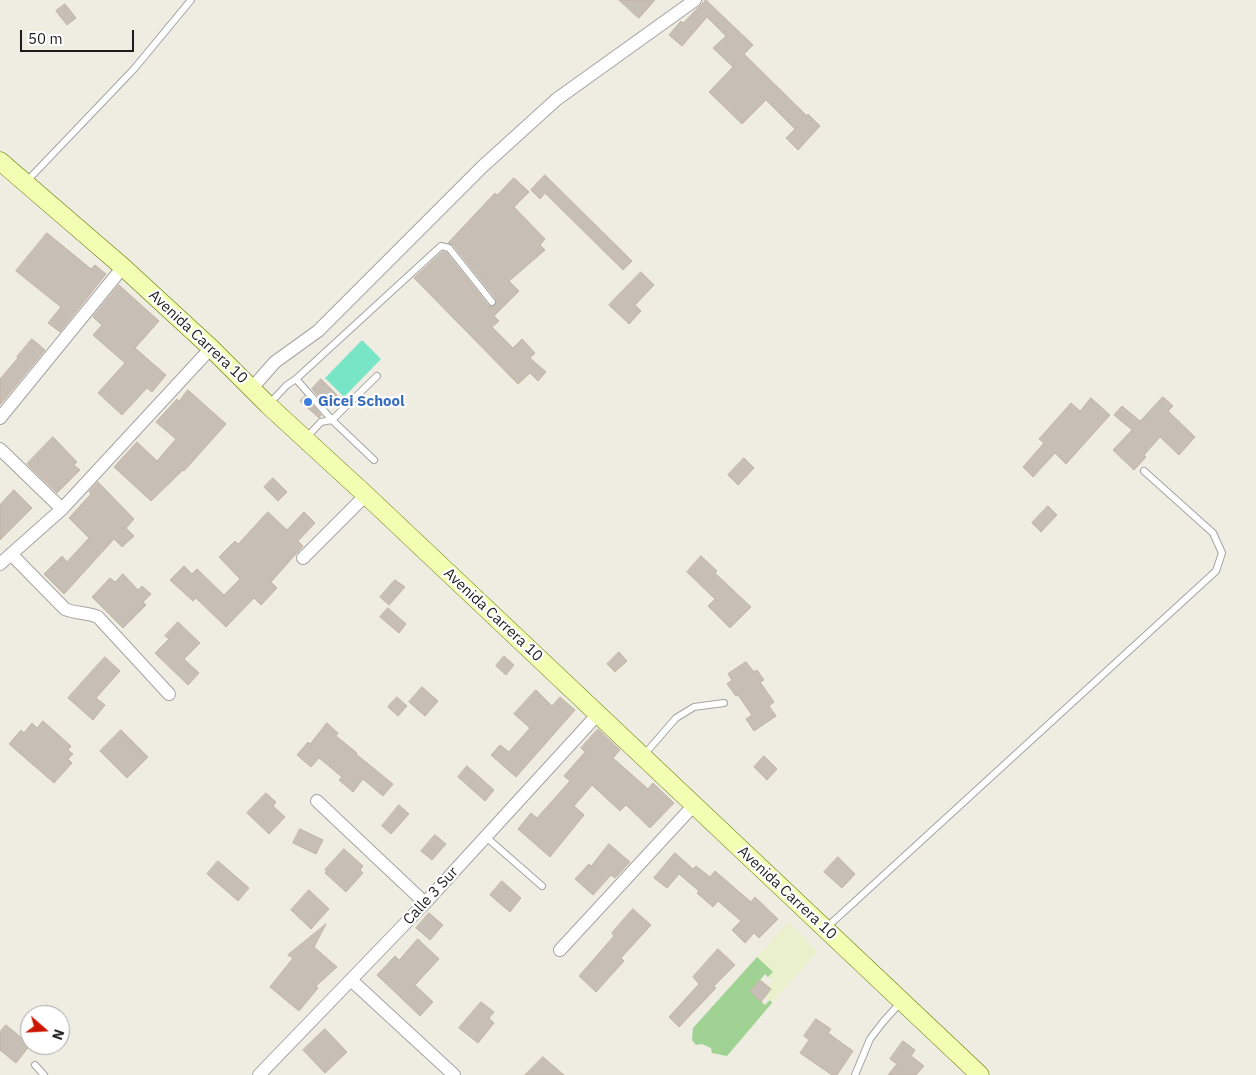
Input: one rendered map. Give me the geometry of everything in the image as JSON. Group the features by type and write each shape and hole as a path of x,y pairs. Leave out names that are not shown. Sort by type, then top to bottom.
{"street":[{"path":"252,388 275,362 318,331 482,167 557,99 695,0"},
{"name":"Avenida Carrera 10","path":"0,161 123,267 211,348 268,405 366,495 980,1075"},
{"path":"0,418 123,267"},
{"path":"0,564 62,508 211,348"},
{"path":"0,449 62,508"},
{"path":"303,558 366,495"},
{"path":"11,554 65,609 73,613 90,614 98,617 169,694"},
{"name":"Calle 3 Sur","path":"259,1075 425,904 598,714"},
{"path":"318,801 425,904"},
{"path":"560,950 694,805"},
{"path":"351,980 454,1075"}],"lane":[{"path":"25,182 134,69 191,0"},
{"path":"268,405 287,385 296,379 441,246 449,248 492,302"},
{"path":"305,439 321,422 332,420 377,376"},
{"path":"296,379 332,420 374,460"},
{"path":"825,929 1216,571 1222,553 1213,533 1144,471"},
{"path":"642,756 676,718 694,707 724,703"},
{"path":"486,837 542,886"},
{"path":"855,1075 870,1039 902,1001"},
{"path":"35,1065 44,1075"}],"green space":[{"path":"362,340 381,359 344,397 325,378"},
{"path":"789,922 817,952 772,1003 765,996 771,989 768,987 774,981 768,977 773,972 757,957"},
{"path":"757,957 773,972 768,977 765,974 751,991 765,1005 770,1000 772,1003 727,1056 712,1053 711,1048 702,1044 696,1045 692,1040 693,1028"}],"building":[{"path":"619,0 655,0 639,18"},
{"path":"706,0 753,45 744,54 807,116 808,114 820,126 798,150 786,138 795,129 766,100 742,124 709,92 733,67 713,48 726,36 707,17 682,46 669,35 681,21 683,23"},
{"path":"65,4 76,18 67,25 56,11"},
{"path":"545,175 632,261 623,270 545,193 540,199 531,190"},
{"path":"514,178 529,192 514,207 545,239 540,245 545,250 509,281 519,291 494,316 499,321 492,327 513,348 522,339 535,353 530,358 546,372 538,381 530,373 518,384 414,278 442,252 446,252 488,305 495,306 496,299 453,245 448,243 495,193 497,195"},
{"path":"47,233 91,269 95,265 106,274 60,332 48,323 61,307 16,271"},
{"path":"641,272 654,285 635,305 641,311 629,324 609,305"},
{"path":"119,285 159,321 135,348 166,375 152,392 147,388 122,415 98,393 125,363 93,335 102,325 93,317"},
{"path":"32,339 45,350 0,405 0,379"},
{"path":"321,379 339,397 328,408 312,389"},
{"path":"188,390 226,424 184,471 151,501 114,467 137,442 157,461 176,439 156,422"},
{"path":"305,396 321,415 319,418 300,401"},
{"path":"1163,397 1173,406 1168,411 1195,437 1179,455 1160,437 1134,470 1113,450 1132,430 1114,415 1122,406 1140,421"},
{"path":"1091,398 1110,415 1066,464 1055,453 1033,477 1023,467 1044,443 1039,439 1071,403 1080,411"},
{"path":"53,437 77,462 74,465 80,470 57,493 27,464"},
{"path":"744,458 754,468 738,485 728,475"},
{"path":"273,478 287,492 278,501 264,487"},
{"path":"98,482 134,519 126,528 134,536 122,547 114,539 64,594 44,574 62,556 67,562 89,538 69,518 91,494 89,492"},
{"path":"14,490 32,508 0,540 0,505"},
{"path":"1048,506 1057,515 1041,532 1032,523"},
{"path":"268,512 287,530 304,512 315,523 298,541 303,546 271,582 277,588 261,605 254,598 226,627 196,598 193,601 170,580 184,566 192,574 197,569 224,595 240,579 219,557 235,541 238,544"},
{"path":"701,556 717,571 715,573 751,607 730,628 708,606 715,599 687,572"},
{"path":"123,574 138,590 142,586 151,594 143,602 146,605 123,628 92,597 110,578 115,582"},
{"path":"395,580 405,587 389,605 380,597"},
{"path":"388,608 406,624 399,633 380,617"},
{"path":"178,622 200,643 184,659 199,673 188,685 155,653 169,639 165,636"},
{"path":"619,652 627,661 615,672 607,664"},
{"path":"504,656 514,665 506,675 496,666"},
{"path":"105,657 120,671 96,698 105,705 93,720 68,698"},
{"path":"746,662 754,672 757,670 764,680 760,682 774,702 769,706 776,716 754,731 746,719 752,715 738,695 736,696 727,684 732,680 728,674"},
{"path":"422,687 438,701 425,716 409,702"},
{"path":"536,690 552,706 560,697 575,710 516,777 491,755 500,745 509,752 530,728 514,714"},
{"path":"397,697 407,706 398,716 388,707"},
{"path":"43,721 71,746 68,750 73,754 68,759 72,763 54,783 9,744 21,730 24,733 32,723 37,728"},
{"path":"327,723 338,733 336,736 393,784 383,796 363,779 353,792 339,780 342,777 319,758 311,767 297,755 308,742 310,744"},
{"path":"598,729 620,750 613,758 648,789 653,783 674,803 650,828 626,805 620,811 592,785 574,806 584,815 550,857 518,829 531,813 537,818 570,781 564,776 585,752 581,748"},
{"path":"121,730 148,757 127,778 100,751"},
{"path":"764,756 777,769 767,780 754,767"},
{"path":"467,766 494,790 485,801 458,777"},
{"path":"266,793 276,802 273,806 285,817 269,834 247,813"},
{"path":"399,805 409,814 391,834 382,826"},
{"path":"300,829 323,840 316,854 293,843"},
{"path":"435,835 446,844 432,860 421,851"},
{"path":"609,844 630,862 615,878 611,875 593,895 575,879 589,864 591,866"},
{"path":"344,849 363,866 360,870 363,873 346,892 325,873 327,871 325,870"},
{"path":"675,853 693,869 696,866 710,877 715,871 751,902 755,897 778,919 759,938 754,933 745,943 732,930 741,921 718,901 713,907 697,893 699,891 679,874 667,888 654,878"},
{"path":"838,857 855,874 842,888 824,872"},
{"path":"218,861 249,888 238,901 207,874"},
{"path":"502,881 521,898 510,912 490,895"},
{"path":"309,890 329,909 311,929 291,910"},
{"path":"633,909 651,925 621,958 624,961 596,992 579,976 614,936 612,933"},
{"path":"429,913 443,925 430,940 416,928"},
{"path":"326,924 314,947 337,967 316,986 318,988 299,1011 270,987 293,958 288,955"},
{"path":"418,939 439,959 415,985 433,1002 420,1016 377,975 395,956 399,960"},
{"path":"718,949 735,965 714,986 716,988 679,1027 669,1017 699,984 693,977"},
{"path":"760,980 771,989 761,1002 750,991"},
{"path":"481,1002 494,1012 489,1018 494,1023 478,1043 459,1028"},
{"path":"816,1019 831,1029 828,1033 853,1051 837,1075 832,1075 800,1053 809,1040 804,1036"},
{"path":"6,1025 20,1037 20,1055 22,1055 16,1063 0,1050 0,1032"},
{"path":"325,1029 347,1052 325,1073 303,1050"},
{"path":"903,1041 915,1050 911,1056 924,1066 916,1075 888,1075 897,1064 890,1059"},
{"path":"543,1057 564,1075 525,1075"}],"place":[{"name":"Gicei School","path":"308,402"}]}
